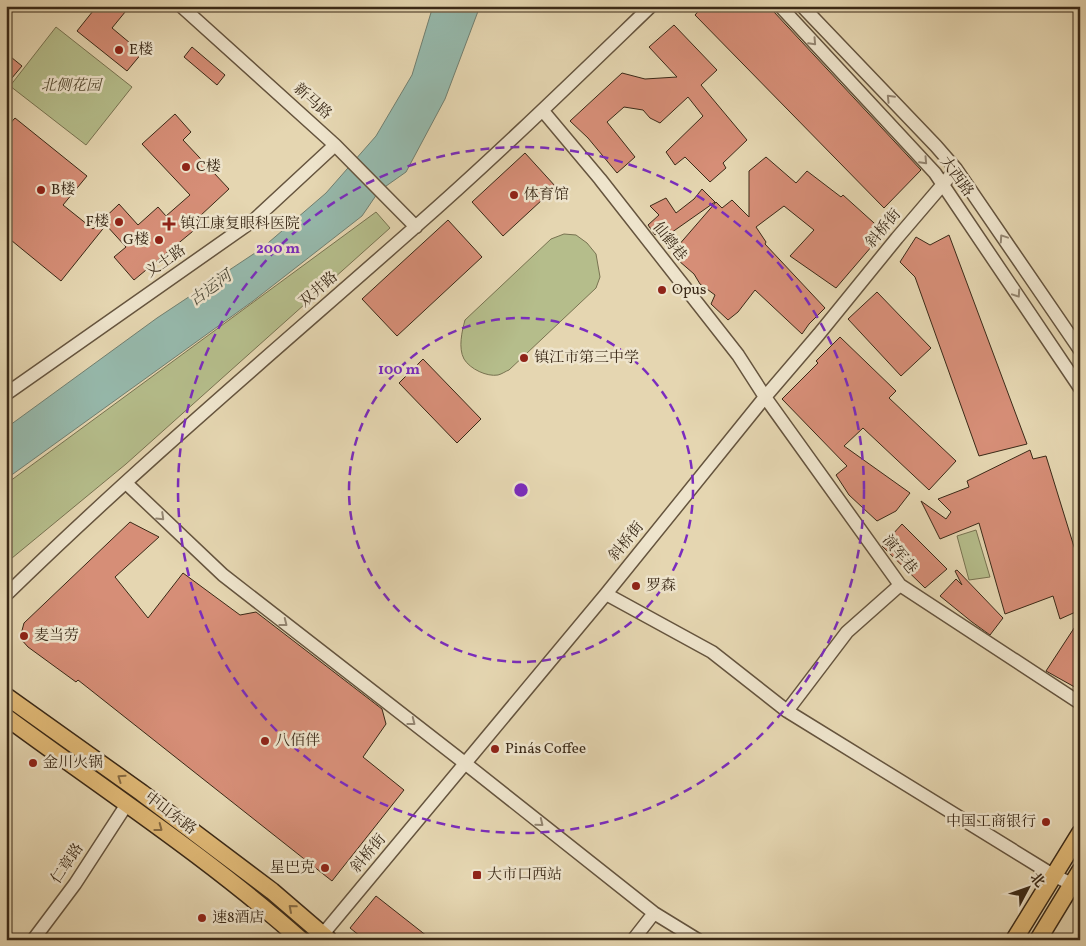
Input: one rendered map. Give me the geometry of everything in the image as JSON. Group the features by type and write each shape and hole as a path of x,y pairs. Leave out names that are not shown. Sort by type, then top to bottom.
{"main road":[{"name":"中山东路","path":"6,696 150,798 272,892 323,938"},
{"name":"中山东路","path":"6,716 127,804 267,910 301,940"},
{"path":"1014,940 1080,833"},
{"path":"1038,940 1077,881"}],"street":[{"name":"新马路","path":"181,6 335,145 416,227"},
{"name":"双井路","path":"6,595 152,457 416,227 543,111 651,6"},
{"name":"大西路","path":"780,6 935,173 1080,388"},
{"name":"大西路","path":"802,6 956,169 1080,350"},
{"name":"仙鹤巷","path":"543,111 600,179 738,355 765,396"},
{"name":"义土路","path":"6,394 254,220 335,145"},
{"name":"斜桥街","path":"323,938 606,594 765,396 956,169"},
{"name":"演军巷","path":"765,396 900,585 1080,703"},
{"path":"126,483 223,575 654,913 698,940"},
{"path":"787,712 847,632 900,585"},
{"path":"606,594 712,652 787,712 1053,875 1077,881"},
{"name":"仁章路","path":"33,940 75,884 127,804"},
{"path":"633,940 654,913"}],"green space":[{"name":"北侧花园","path":"56,27 132,87 86,145 10,86"},
{"path":"376,212 390,228 126,464 6,563 6,484"},
{"path":"564,234 576,235 587,243 596,254 600,277 596,288 509,370 499,375 494,375 474,369 464,359 461,350 465,320 551,239"},
{"path":"976,530 990,577 969,580 957,536"}],"water":[{"name":"古运河","path":"433,6 480,6 445,99 406,172 379,191 362,216 253,301 6,479 6,428 157,318 261,249 326,193 376,136 412,75"}],"building":[{"path":"97,6 130,6 112,28 142,53 127,71 77,31"},
{"path":"703,6 771,6 774,12 921,170 884,208 695,15"},
{"path":"674,25 717,70 701,85 747,140 723,163 726,168 710,182 685,157 675,165 666,152 703,116 688,97 660,123 650,118 643,110 624,107 607,122 635,157 617,173 588,138 570,121 622,73 645,79 677,77 649,47"},
{"path":"192,47 225,75 217,85 184,57"},
{"path":"6,53 22,66 6,85"},
{"path":"175,114 191,132 183,140 229,189 200,216 204,222 134,280 114,257 126,247 106,225 61,281 6,236 6,128 15,118 87,176 63,205 93,229 119,204 138,225 158,207 166,216 190,195 142,144"},
{"name":"体育馆","path":"525,153 556,187 503,236 472,202"},
{"path":"766,157 796,183 807,171 841,197 843,195 884,232 836,288 790,256 814,230 784,206 756,227 766,242 765,244 825,308 802,334 755,290 738,312 728,320 711,304 715,295 700,284 694,274 671,254 716,202 722,208 732,200 749,217 749,171"},
{"path":"702,189 715,202 668,235 662,229 655,235 648,225 659,215 650,206 666,198 676,213 694,199"},
{"path":"448,220 482,257 397,336 362,299"},
{"path":"949,235 1027,444 979,456 915,277 900,262 916,237 930,245"},
{"path":"877,292 931,348 901,376 848,319"},
{"path":"840,337 896,391 889,398 956,461 929,490 863,428 844,446 910,493 896,511 877,521 849,495 836,475 847,466 782,399 818,363 816,361"},
{"path":"423,359 481,419 457,443 399,383"},
{"path":"1030,450 1033,459 1046,456 1080,566 1080,610 1060,619 1053,596 1005,614 979,523 940,539 921,501 946,519 951,512 938,499 969,487 967,481"},
{"name":"八佰伴","path":"130,522 159,537 115,577 148,618 183,573 240,615 256,612 382,709 386,724 363,757 404,790 332,881 78,680 76,682 28,647 20,638 24,623"},
{"path":"902,524 947,569 925,588 882,546"},
{"path":"957,570 1003,618 990,635 940,596 956,579 962,585 955,571"},
{"path":"1080,619 1080,690 1046,671"},
{"path":"376,896 432,940 365,940 350,928"}],"place":[{"name":"E楼","path":"119,50"},
{"name":"C楼","path":"186,167"},
{"name":"B楼","path":"41,190"},
{"name":"体育馆","path":"514,195"},
{"name":"F楼","path":"119,222"},
{"name":"镇江康复眼科医院","path":"169,224"},
{"name":"G楼","path":"159,240"},
{"name":"Opus","path":"662,290"},
{"name":"镇江市第三中学","path":"524,358"},
{"name":"罗森","path":"636,586"},
{"name":"麦当劳","path":"24,636"},
{"name":"八佰伴","path":"265,741"},
{"name":"Pinás Coffee","path":"495,749"},
{"name":"金川火锅","path":"33,763"},
{"name":"中国工商银行","path":"1046,822"},
{"name":"星巴克","path":"325,868"},
{"name":"大市口西站","path":"477,875"},
{"name":"速8酒店","path":"202,918"}]}
